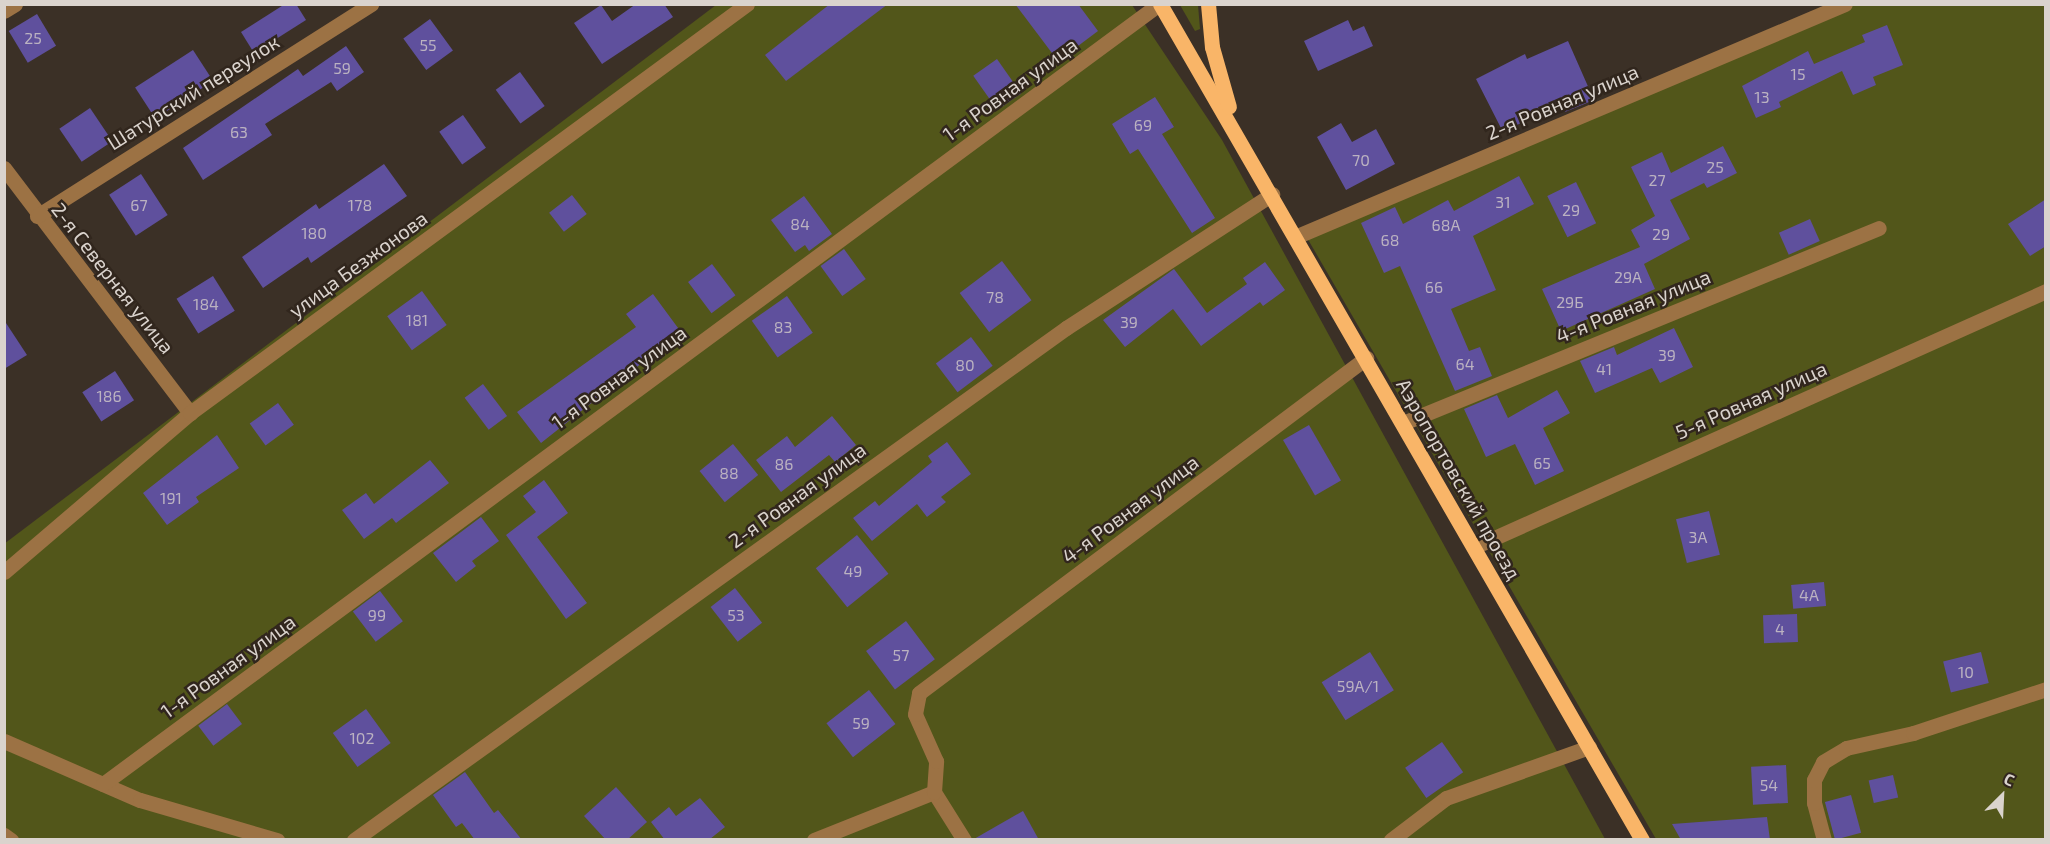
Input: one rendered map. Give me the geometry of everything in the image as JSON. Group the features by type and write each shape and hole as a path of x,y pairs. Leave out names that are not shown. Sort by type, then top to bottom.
{"main road":[{"path":"1160,4 1240,139"},
{"path":"1208,4 1212,47 1240,139"},
{"name":"Аэропортовский проезд","path":"1240,139 1642,840"}],"street":[{"path":"4,11 15,4"},
{"name":"Шатурский переулок","path":"38,216 370,4"},
{"name":"улица Безжонова","path":"4,573 190,413 747,4"},
{"name":"1-я Ровная улица","path":"103,784 1160,4"},
{"name":"2-я Ровная улица","path":"1295,237 1845,4"},
{"name":"2-я Северная улица","path":"4,168 38,216 190,413"},
{"name":"2-я Ровная улица","path":"354,840 1066,328 1272,194"},
{"name":"4-я Ровная улица","path":"1403,423 1879,228"},
{"name":"5-я Ровная улица","path":"1474,547 2046,291"},
{"name":"4-я Ровная улица","path":"934,792 936,761 915,714 919,693 1366,358"},
{"path":"1824,840 1814,803 1814,780 1823,762 1846,748 1913,733 2046,689"},
{"path":"4,741 140,800 277,840"},
{"path":"1391,840 1446,798 1589,747"},
{"path":"814,840 934,792 964,840"},
{"path":"4,835 11,840"}],"green space":[{"path":"716,5 1132,5 1222,140 1605,839 5,839 4,544"},
{"path":"1180,5 1198,5 1200,29 1195,31"},
{"path":"1839,5 2045,5 2045,839 1656,839 1306,236"}],"building":[{"path":"285,4 296,4 306,20 254,53 241,32"},
{"path":"636,4 664,4 673,17 602,64 574,23 601,5 612,21"},
{"path":"830,4 888,4 786,81 765,55"},
{"path":"1015,4 1078,4 1098,31 1058,61"},
{"path":"37,14 56,46 28,63 9,31"},
{"path":"430,19 453,51 426,70 403,38"},
{"path":"1348,20 1353,31 1364,26 1373,46 1318,71 1304,41"},
{"path":"1887,25 1903,65 1873,77 1876,85 1853,95 1842,71 1779,102 1781,107 1756,118 1742,86 1808,51 1814,64 1865,42 1862,35"},
{"path":"1568,41 1594,100 1565,112 1561,103 1503,132 1476,79 1525,54 1527,59"},
{"path":"346,46 364,72 337,91 331,82 265,124 272,135 203,180 183,148 298,69 303,76"},
{"path":"193,50 213,81 155,119 135,88"},
{"path":"997,59 1021,93 997,110 973,76"},
{"path":"520,72 545,106 520,124 496,90"},
{"path":"1155,97 1174,127 1162,134 1215,218 1192,233 1138,149 1130,154 1112,124"},
{"path":"90,108 112,141 82,162 59,129"},
{"path":"463,115 486,148 462,164 439,132"},
{"path":"1341,123 1352,142 1376,129 1395,164 1346,190 1317,137"},
{"path":"1723,146 1737,173 1707,188 1704,183 1670,200 1690,239 1644,264 1655,289 1561,331 1542,289 1640,247 1631,230 1655,216 1631,167 1662,152 1671,173"},
{"path":"384,164 407,196 311,263 308,257 263,288 242,257 316,204 319,209"},
{"path":"141,174 168,215 136,236 109,195"},
{"path":"1519,176 1534,204 1473,236 1496,290 1451,309 1469,351 1480,347 1492,376 1455,391 1400,266 1384,273 1361,223 1395,207 1403,224 1448,200 1454,211"},
{"path":"1576,182 1596,223 1567,237 1547,196"},
{"path":"572,195 587,214 564,232 549,213"},
{"path":"804,196 832,234 809,251 805,245 795,252 771,220"},
{"path":"2046,199 2046,246 2030,256 2008,224"},
{"path":"1810,219 1820,241 1789,255 1779,233"},
{"path":"844,249 866,279 842,296 821,266"},
{"path":"1002,261 1031,300 989,332 960,293"},
{"path":"1265,262 1285,290 1263,306 1260,302 1201,346 1173,309 1125,347 1103,320 1174,269 1207,313 1247,284 1243,278"},
{"path":"712,264 735,295 712,313 688,282"},
{"path":"213,276 235,311 198,334 177,299"},
{"path":"422,291 447,325 412,350 387,316"},
{"path":"653,294 681,332 541,443 517,412 636,327 626,314"},
{"path":"787,296 813,333 778,358 752,321"},
{"path":"4,320 27,355 4,369"},
{"path":"1674,328 1693,367 1660,383 1652,368 1595,393 1580,361 1614,347 1617,355"},
{"path":"971,337 993,366 958,392 936,363"},
{"path":"115,371 134,400 101,422 82,392"},
{"path":"483,384 507,416 489,430 465,398"},
{"path":"1557,390 1570,413 1543,428 1564,471 1535,485 1515,444 1486,457 1464,409 1497,395 1508,418"},
{"path":"278,403 294,425 266,445 250,424"},
{"path":"832,416 856,445 835,462 829,455 781,492 756,460 787,436 795,447"},
{"path":"1309,425 1341,480 1315,495 1283,440"},
{"path":"217,435 239,468 196,497 199,502 167,525 143,493"},
{"path":"947,442 971,474 941,497 946,502 927,517 917,504 872,541 853,518 875,501 879,506 932,462 928,456"},
{"path":"733,444 758,475 725,502 700,471"},
{"path":"430,460 449,483 396,523 392,518 364,539 342,510 366,493 374,504"},
{"path":"544,480 568,513 537,537 587,603 566,619 506,535 536,512 523,496"},
{"path":"1709,511 1720,555 1687,563 1676,519"},
{"path":"481,517 499,541 472,561 476,566 456,582 433,553"},
{"path":"857,535 888,574 847,607 816,568"},
{"path":"1824,582 1826,606 1793,609 1791,585"},
{"path":"735,588 762,623 738,642 711,607"},
{"path":"380,591 403,621 376,642 353,611"},
{"path":"1797,614 1798,642 1764,643 1763,615"},
{"path":"906,621 935,659 895,689 866,651"},
{"path":"1370,652 1394,690 1346,720 1322,682"},
{"path":"1981,652 1989,683 1951,692 1943,661"},
{"path":"869,690 895,724 853,757 826,723"},
{"path":"227,704 242,724 213,746 198,726"},
{"path":"366,709 391,743 358,767 333,733"},
{"path":"1442,742 1463,772 1426,798 1405,768"},
{"path":"1786,765 1788,803 1753,805 1751,767"},
{"path":"465,772 494,813 498,810 522,840 475,840 462,823 456,827 433,795"},
{"path":"1893,775 1898,797 1874,803 1869,781"},
{"path":"616,787 647,822 627,840 606,840 584,816"},
{"path":"1851,795 1861,833 1835,840 1825,802"},
{"path":"700,798 725,827 710,839 665,840 651,822 669,807 676,816"},
{"path":"1023,811 1039,840 974,840 974,839"},
{"path":"1767,817 1770,840 1681,840 1672,824"}]}
